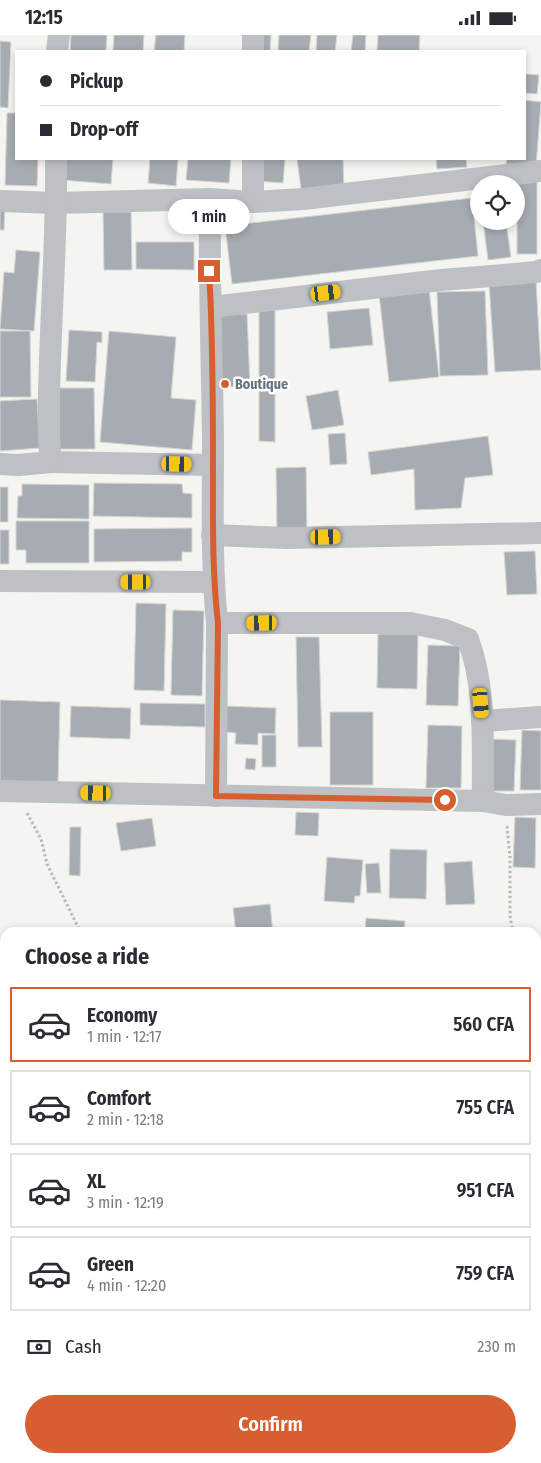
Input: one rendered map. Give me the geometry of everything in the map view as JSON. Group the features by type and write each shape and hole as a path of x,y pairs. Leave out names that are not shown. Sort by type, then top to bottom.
{"street":[{"path":"57,50 59,35"},
{"path":"253,35 253,50"},
{"path":"51,462 48,425 56,160"},
{"path":"253,160 253,201"},
{"path":"0,201 56,203 210,199 253,201 303,199 541,171"},
{"path":"210,199 212,535 218,623 216,796"},
{"path":"211,307 441,279 522,273 541,269"},
{"path":"0,464 19,465 51,462 213,465"},
{"path":"212,535 287,538 541,533"},
{"path":"0,581 214,582"},
{"path":"218,623 410,623 456,633 468,639 475,658 482,721 483,801"},
{"path":"482,721 541,717"},
{"path":"8,791 483,801 506,805 541,804"}],"path":[{"path":"8,791 41,839 47,864 78,927"},
{"path":"506,805 512,927"}],"building":[{"path":"71,35 107,35 106,50 70,50"},
{"path":"114,35 144,35 143,50 113,50"},
{"path":"156,35 185,35 184,50 154,50"},
{"path":"257,35 271,35 270,50 256,50"},
{"path":"279,35 311,35 309,50 278,50"},
{"path":"317,35 337,35 335,50 316,50"},
{"path":"353,35 366,35 365,50 351,50"},
{"path":"378,35 420,35 419,50 377,50"},
{"path":"0,41 11,42 8,108 0,107"},
{"path":"526,74 539,75 537,94 526,93"},
{"path":"526,100 541,102 536,167 506,164 507,160 526,160"},
{"path":"7,113 15,113 15,160 38,160 37,186 5,185"},
{"path":"64,160 113,160 111,184 62,180"},
{"path":"150,160 178,160 176,186 148,183"},
{"path":"188,160 231,160 229,183 186,180"},
{"path":"257,160 285,160 283,183 255,181"},
{"path":"297,160 343,160 344,192 302,196"},
{"path":"436,160 466,160 467,167 437,169"},
{"path":"525,182 537,182 537,254 517,254 517,230 525,230"},
{"path":"470,198 470,230 475,230 478,256 232,284 225,226"},
{"path":"0,207 5,207 4,230 0,230"},
{"path":"103,212 131,212 132,270 104,270"},
{"path":"484,230 507,230 511,257 488,260"},
{"path":"136,242 194,242 194,270 136,269"},
{"path":"16,250 40,252 34,331 0,329 4,272 14,273"},
{"path":"536,281 541,370 495,372 489,283"},
{"path":"429,289 439,377 389,382 379,294"},
{"path":"485,291 488,375 440,376 437,292"},
{"path":"259,308 275,308 275,442 259,441"},
{"path":"369,308 373,345 330,349 327,312"},
{"path":"247,314 250,386 220,387 217,315"},
{"path":"69,330 102,332 102,343 97,342 95,382 66,381"},
{"path":"0,331 30,331 31,397 0,397"},
{"path":"109,331 176,337 171,398 196,400 192,450 100,442"},
{"path":"59,388 94,388 95,449 59,449"},
{"path":"338,390 344,425 312,430 306,396"},
{"path":"37,399 40,448 0,451 0,401"},
{"path":"345,433 347,464 330,465 328,434"},
{"path":"488,436 493,475 465,478 461,508 415,510 414,469 371,475 368,452"},
{"path":"306,467 307,533 277,533 276,468"},
{"path":"94,483 182,484 183,493 192,494 192,518 93,516"},
{"path":"22,484 89,485 89,519 17,518 18,496 22,496"},
{"path":"0,487 8,487 8,522 0,522"},
{"path":"16,521 89,521 89,563 26,563 26,550 16,550"},
{"path":"192,528 192,552 182,552 182,561 94,562 94,529"},
{"path":"0,530 9,530 9,564 0,564"},
{"path":"535,551 537,594 507,595 504,552"},
{"path":"136,603 166,604 164,691 134,690"},
{"path":"173,610 204,611 202,696 171,695"},
{"path":"378,634 418,634 417,689 377,688"},
{"path":"296,637 319,637 322,747 298,747"},
{"path":"428,645 460,646 458,706 426,705"},
{"path":"0,700 60,702 58,782 0,781"},
{"path":"140,703 205,704 205,727 140,725"},
{"path":"71,706 131,708 130,739 70,737"},
{"path":"227,706 276,708 275,734 258,733 258,745 235,744 236,733 226,732"},
{"path":"330,712 373,712 373,785 330,785"},
{"path":"428,725 462,726 461,788 426,788"},
{"path":"522,730 541,731 541,790 520,790"},
{"path":"262,735 276,735 276,767 262,767"},
{"path":"490,739 516,740 514,791 488,791"},
{"path":"246,758 256,759 255,770 245,769"},
{"path":"296,812 319,813 318,836 295,835"},
{"path":"515,817 536,818 535,868 513,867"},
{"path":"152,818 156,846 121,851 116,823"},
{"path":"70,827 81,827 80,876 69,875"},
{"path":"390,849 427,850 426,899 389,898"},
{"path":"327,857 363,860 360,896 355,896 354,903 324,901"},
{"path":"472,861 475,904 446,905 444,863"},
{"path":"379,863 381,893 367,893 365,864"},
{"path":"270,904 272,927 235,927 233,908"},
{"path":"366,918 405,921 404,927 365,927"}],"place":[{"name":"Boutique","path":"225,384"}],"route":[{"path":"209,271 212,336 212,535 218,623 216,796 445,800"}]}
